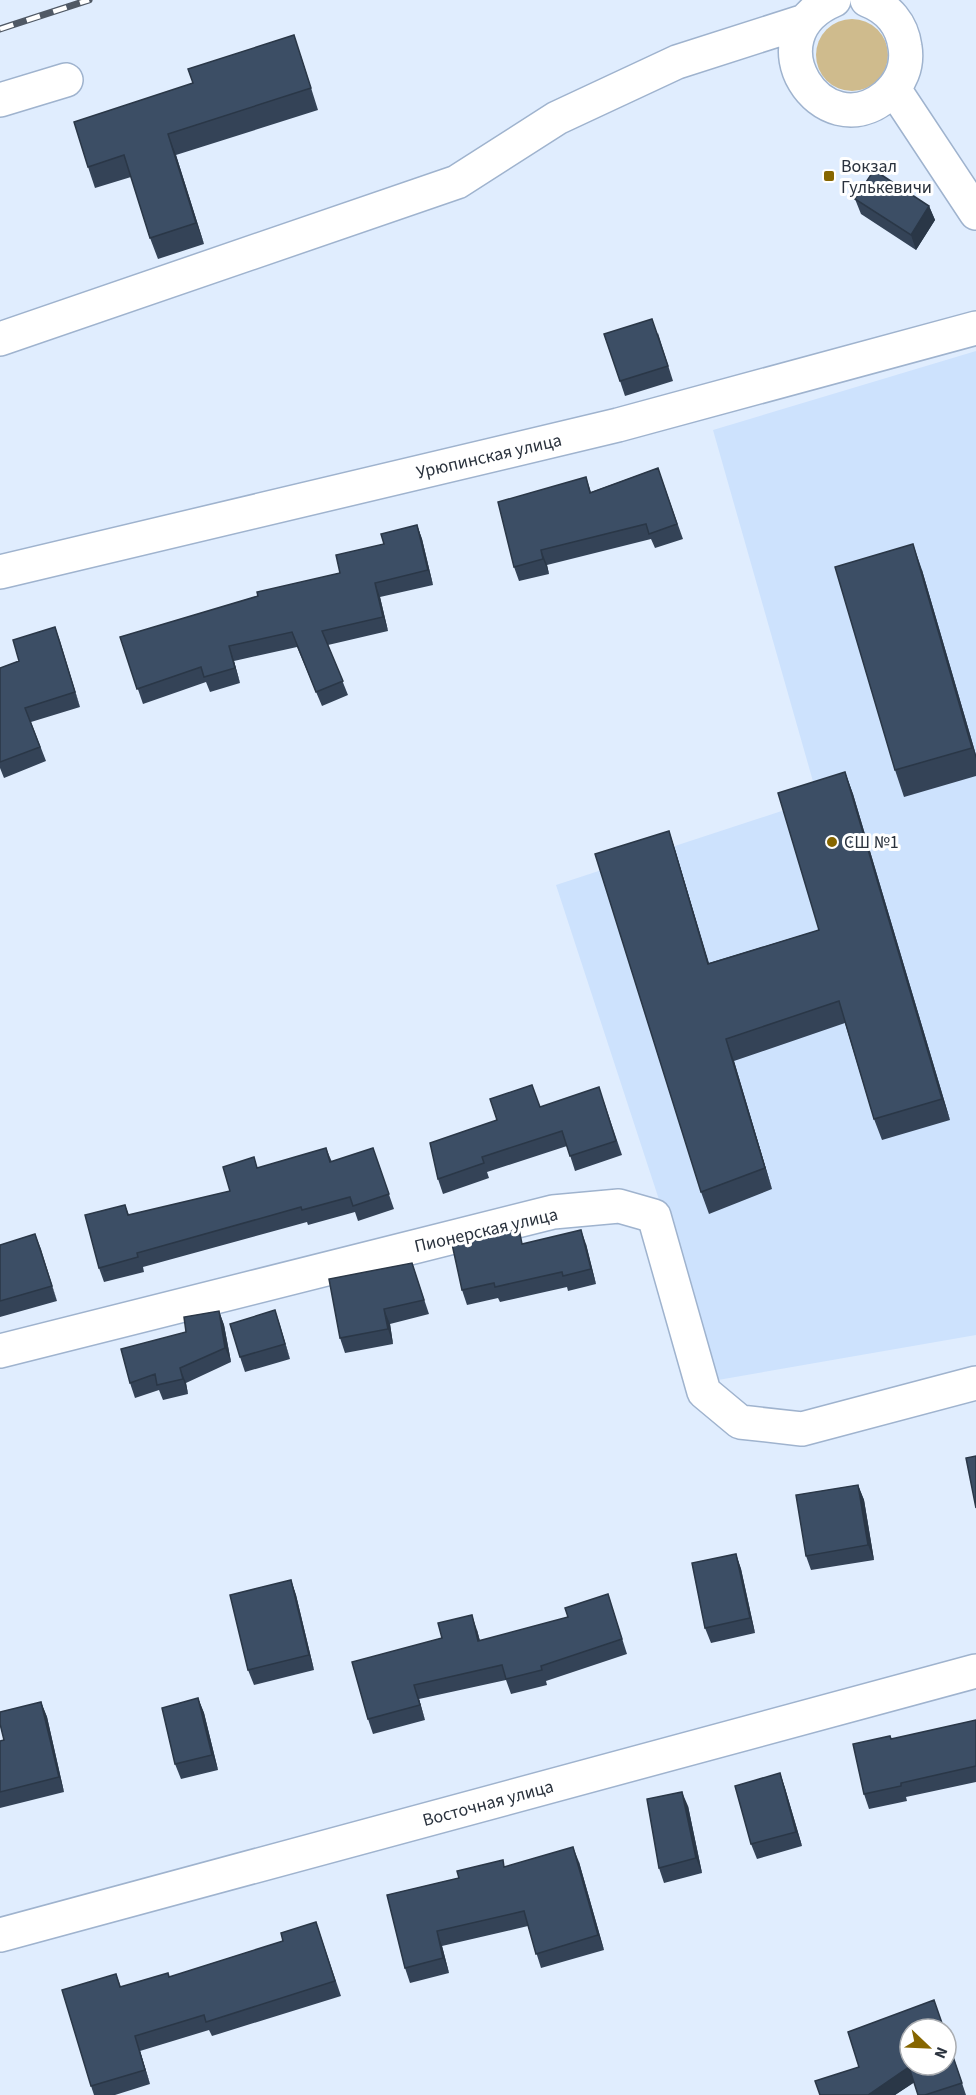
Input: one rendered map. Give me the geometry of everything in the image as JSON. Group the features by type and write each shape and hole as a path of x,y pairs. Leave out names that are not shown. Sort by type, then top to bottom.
{"street":[{"path":"834,0 817,8 805,21 797,38 795,57 799,76 810,91 824,103 842,109 861,108 879,102 894,89 904,65 904,38 897,22 884,9 867,0"},
{"path":"0,339 457,183 557,118 597,99 677,62 805,21"},
{"path":"0,100 66,80"},
{"path":"894,89 976,213"},
{"name":"Урюпинская улица","path":"0,572 618,425 976,328"},
{"name":"Пионерская улица","path":"0,1351 552,1212 619,1206 654,1216 704,1392 740,1422 802,1429 976,1383"},
{"name":"Восточная улица","path":"0,1935 976,1671"}],"shaded area":[{"path":"852,19 872,25 882,35 888,55 882,75 872,85 852,91 832,85 822,75 816,55 822,35 832,25"},
{"name":"СШ №1","path":"976,351 976,1335 718,1380 556,885 818,799 713,430"}],"building":[{"path":"294,35 311,88 168,134 196,223 150,238 124,155 88,167 74,122 193,83 188,69"},
{"path":"874,170 929,206 911,235 855,199"},
{"path":"652,319 668,366 620,381 604,334"},
{"path":"658,468 677,524 649,534 646,524 541,550 543,559 514,567 498,502 586,477 590,493"},
{"path":"417,525 428,570 375,583 383,617 322,631 343,681 316,692 292,632 229,646 235,668 204,677 201,667 137,689 120,637 258,596 257,592 340,573 336,555 384,544 381,534"},
{"path":"913,544 972,748 895,770 835,567"},
{"path":"55,627 75,692 25,708 40,747 0,762 0,668 19,661 13,640"},
{"path":"845,772 942,1099 874,1119 839,1001 726,1039 765,1168 701,1192 595,854 669,831 708,964 819,930 778,793"},
{"path":"532,1085 540,1107 599,1087 616,1141 570,1156 562,1131 482,1157 484,1163 438,1179 430,1143 497,1120 490,1099"},
{"path":"326,1148 330,1162 373,1148 389,1194 353,1206 350,1197 302,1210 301,1207 137,1253 138,1257 99,1268 85,1215 125,1205 128,1215 230,1191 223,1167 254,1157 257,1168"},
{"path":"519,1229 522,1244 581,1230 591,1269 563,1276 562,1272 495,1287 494,1283 462,1290 452,1244"},
{"path":"35,1234 52,1286 0,1301 0,1245"},
{"path":"412,1263 424,1300 384,1309 388,1329 340,1338 329,1279"},
{"path":"275,1310 285,1344 240,1357 230,1324"},
{"path":"219,1311 225,1348 180,1368 183,1379 157,1385 155,1374 130,1383 121,1349 186,1332 184,1317"},
{"path":"976,1456 976,1508 966,1458"},
{"path":"858,1485 868,1545 806,1556 796,1495"},
{"path":"736,1554 750,1618 705,1628 692,1563"},
{"path":"291,1580 309,1655 248,1670 230,1595"},
{"path":"608,1594 622,1639 541,1666 542,1670 506,1679 502,1665 414,1685 420,1705 368,1719 352,1662 442,1638 438,1623 472,1615 478,1641 568,1617 565,1608"},
{"path":"198,1698 212,1755 175,1764 162,1708"},
{"path":"41,1702 59,1777 0,1792 0,1741 4,1740 0,1712"},
{"path":"976,1720 976,1766 864,1794 853,1744 890,1736 891,1739"},
{"path":"780,1773 796,1832 751,1844 735,1786"},
{"path":"682,1792 696,1858 659,1868 647,1799"},
{"path":"573,1847 598,1935 536,1954 524,1911 437,1931 443,1958 405,1968 387,1895 459,1878 457,1871 503,1860 504,1867"},
{"path":"316,1922 335,1981 206,2022 204,2015 135,2036 145,2070 91,2086 62,1990 116,1974 120,1987 168,1973 169,1977 283,1941 281,1933"},
{"path":"934,2000 940,2017 898,2017 898,2075 868,2095 820,2095 815,2081 859,2067 848,2032"},
{"path":"958,2071 962,2083 925,2095 918,2095 912,2077 958,2077"}],"railway":[{"path":"0,29 89,0"}],"place":[{"name":"Вокзал Гулькевичи","path":"829,176"},
{"name":"СШ №1","path":"832,842"}]}
